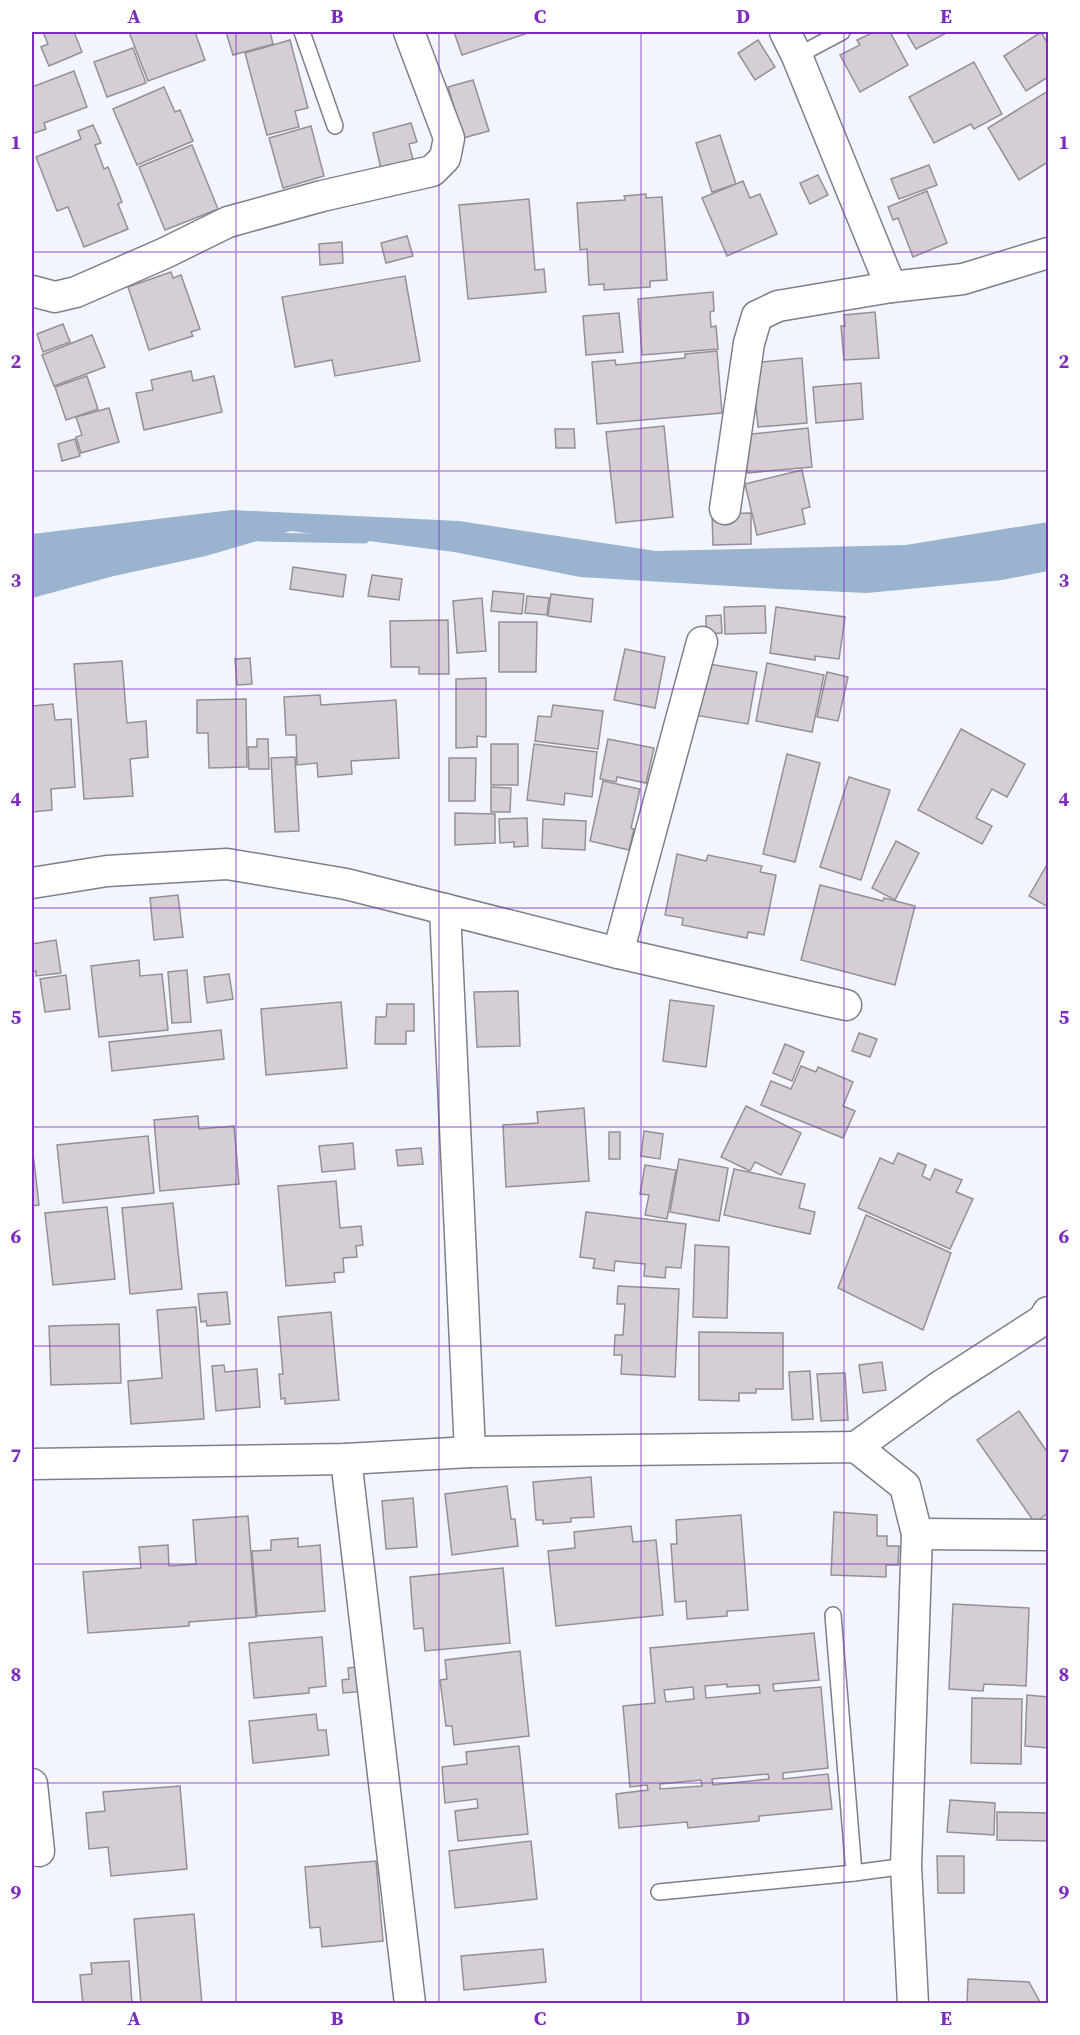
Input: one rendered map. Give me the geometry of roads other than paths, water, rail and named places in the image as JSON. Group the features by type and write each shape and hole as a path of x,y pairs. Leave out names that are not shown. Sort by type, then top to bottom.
{"street":[{"path":"32,291 55,297 76,292 165,253 228,222 322,196 432,171 445,158 449,138 409,32"},
{"path":"791,44 891,287"},
{"path":"725,508 749,343 757,316 778,306 891,287 963,279 1048,253"},
{"path":"618,953 702,642"},
{"path":"32,882 107,871 227,864 346,884 618,953 846,1005"},
{"path":"445,909 470,1452"},
{"path":"32,1464 346,1459 470,1452 856,1448 942,1385 1043,1320 1048,1312"},
{"path":"856,1448 905,1486 917,1534 906,1866 913,2004"},
{"path":"346,1459 410,2004"},
{"path":"917,1534 1048,1535"},
{"path":"32,1784 39,1851"}],"lane":[{"path":"302,32 335,126"},
{"path":"791,44 842,32"},
{"path":"834,1615 854,1873"},
{"path":"659,1892 906,1866"}],"water":[{"path":"232,510 459,521 656,551 906,545 1048,522 1048,571 1002,580 867,593 780,589 580,577 454,552 291,531 206,556 114,576 32,598 32,534"}],"waterway":[{"path":"259,537 365,539"}]}
